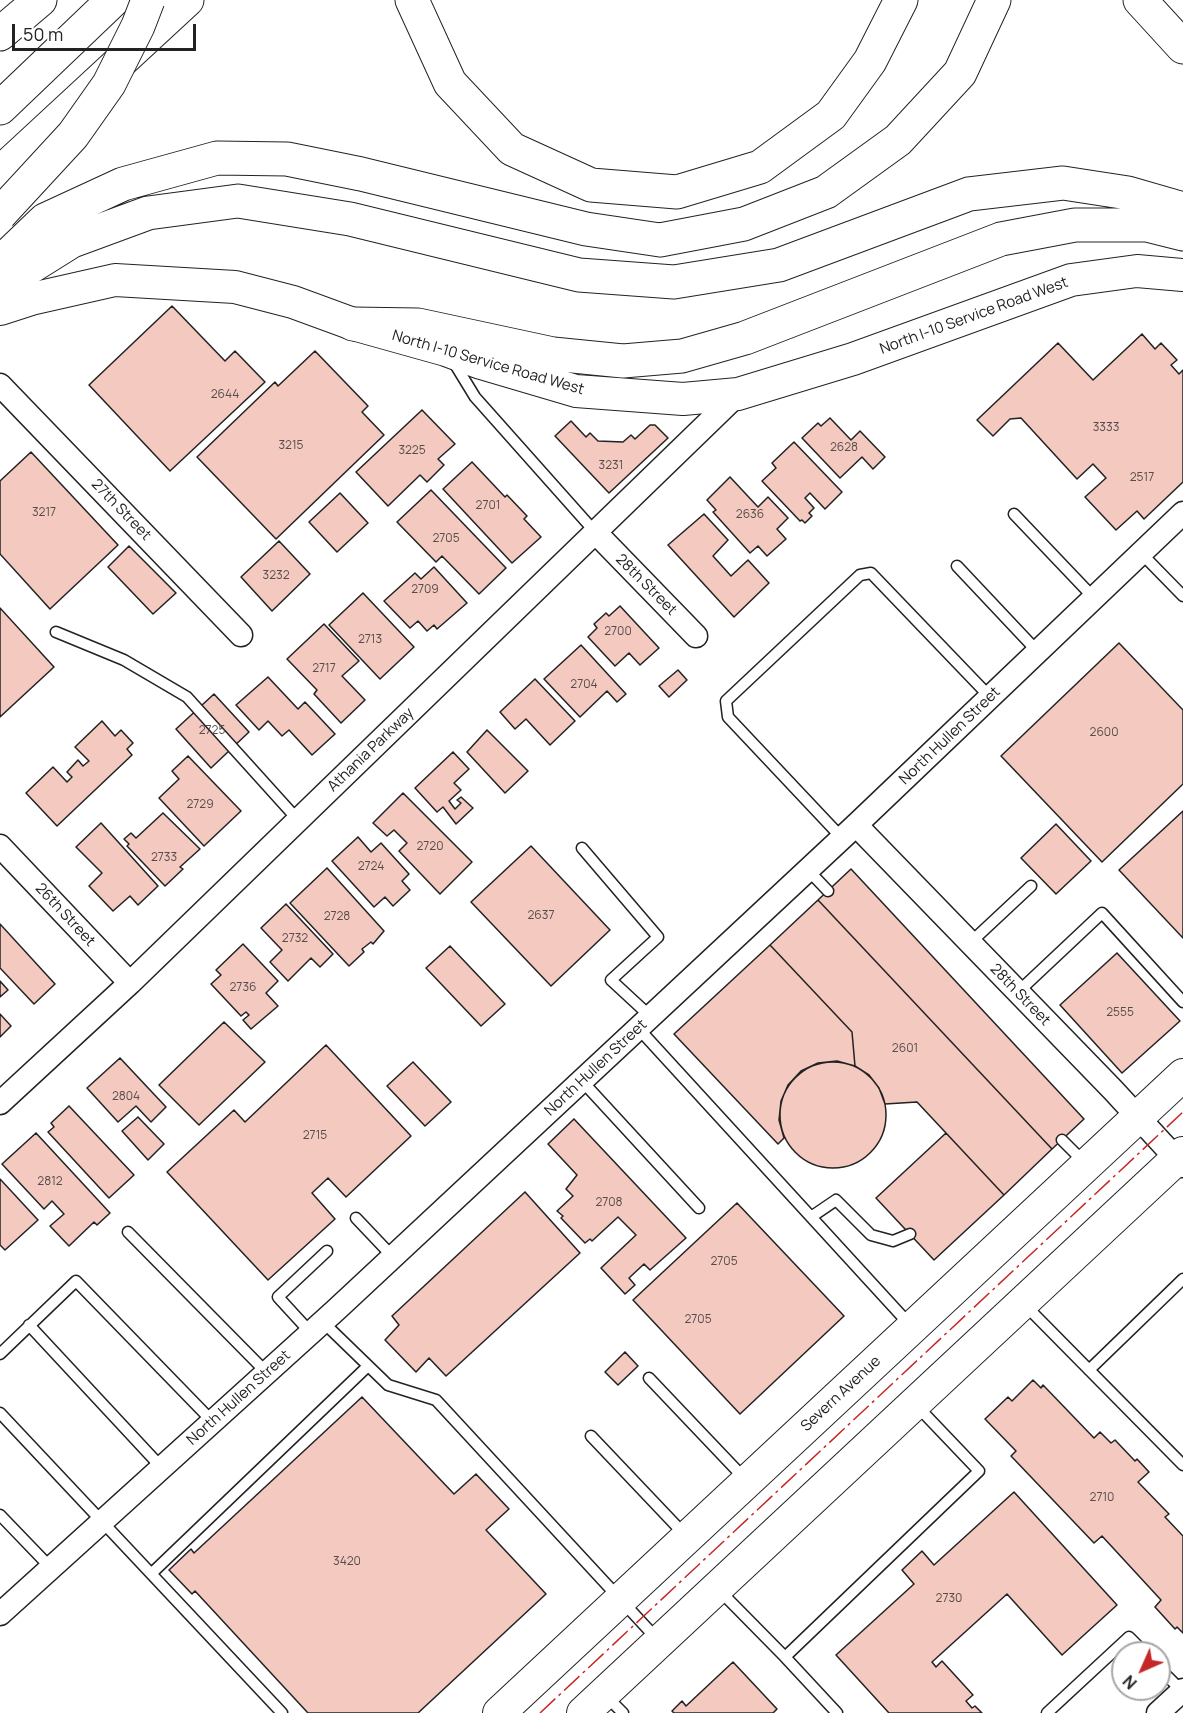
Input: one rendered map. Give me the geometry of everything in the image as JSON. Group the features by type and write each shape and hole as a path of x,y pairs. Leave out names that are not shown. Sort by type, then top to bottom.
{"highway":[{"path":"0,34 40,0"},
{"path":"0,108 113,0"},
{"path":"0,214 73,135 109,84 138,26 148,0"},
{"path":"0,173 187,0"},
{"path":"412,0 450,83 512,149 591,185 677,192 760,167 831,115 870,61 901,0"},
{"path":"0,262 45,220 123,184 217,158 287,159 361,174 586,229 660,240 744,224 826,192 898,140 960,73 994,0"},
{"path":"1140,0 1183,48"},
{"path":"0,286 72,241 148,213 238,201 350,219 579,275 674,282 779,265 969,194 1063,183 1128,193 1183,209"},
{"path":"353,324 418,325 553,354 623,362 682,356 745,338 1001,239 1075,225 1147,225 1183,234"}],"street":[{"name":"North I-10 Service Road West","path":"0,309 31,299 115,280 235,287 576,391 683,399 738,394 854,359 1071,280 1137,272 1183,275"},
{"name":"27th Street","path":"0,385 241,635"},
{"name":"Athania Parkway","path":"0,1103 130,983 738,394"},
{"name":"North Hullen Street","path":"0,1614 317,1328 645,1023 1183,513"},
{"name":"28th Street","path":"596,533 696,636"},
{"name":"28th Street","path":"849,832 970,943 1181,1159"},
{"name":"26th Street","path":"0,846 130,983"},
{"name":"Severn Avenue","path":"499,1713 1183,1075"},
{"path":"603,1706 660,1641 1023,1302 1181,1159"},
{"path":"1158,1713 1182,1690"}],"lane":[{"path":"446,350 475,397 596,533"},
{"path":"1014,514 1094,598"},
{"path":"1141,553 1181,595"},
{"path":"957,566 1038,651"},
{"path":"849,832 728,717 726,701 860,575 871,573 990,697"},
{"path":"56,632 124,660 187,697 298,820"},
{"path":"582,848 658,937 611,980 811,1217 912,1327"},
{"path":"808,870 828,891"},
{"path":"970,943 1031,886"},
{"path":"1018,992 1102,913 1183,1002"},
{"path":"582,1081 699,1208"},
{"path":"1062,1140 1086,1165"},
{"path":"811,1217 836,1200 871,1235 893,1241 910,1234"},
{"path":"356,1218 393,1257"},
{"path":"128,1232 267,1373"},
{"path":"327,1251 278,1297 368,1366 388,1385 436,1400 660,1641"},
{"path":"1089,1370 1183,1279"},
{"path":"0,1354 76,1281 213,1422"},
{"path":"1023,1302 1183,1465"},
{"path":"29,1325 162,1468"},
{"path":"152,1573 368,1366"},
{"path":"649,1378 747,1481"},
{"path":"784,1657 979,1471 915,1403"},
{"path":"0,1413 152,1573 279,1712"},
{"path":"591,1436 687,1537"},
{"path":"0,1515 51,1568"},
{"path":"717,1588 837,1713"},
{"path":"1047,1713 1111,1654"},
{"path":"1171,1679 1182,1690"}],"building":[{"path":"172,306 225,361 235,351 265,382 170,471 89,385"},
{"path":"1142,334 1155,349 1161,343 1177,360 1171,365 1179,374 1183,370 1183,482 1144,519 1137,511 1116,530 1085,497 1106,478 1093,464 1077,479 1021,418 1010,419 993,436 977,420 1058,343 1093,380"},
{"path":"315,351 368,406 362,412 384,435 276,539 197,457 275,382 278,386"},
{"path":"422,410 455,444 438,459 444,465 427,482 420,475 388,506 356,472"},
{"path":"830,418 851,440 860,431 885,457 873,469 862,457 840,478 802,438 818,423 821,426"},
{"path":"571,421 586,437 590,433 598,441 623,442 631,435 635,439 650,425 655,425 668,438 609,493 555,436"},
{"path":"794,442 842,492 825,509 810,493 805,498 814,508 809,513 812,516 805,523 800,521 762,481 776,468 772,463"},
{"path":"31,452 118,545 50,609 0,554 0,481"},
{"path":"472,462 505,497 507,495 527,516 524,519 541,537 512,563 443,489"},
{"path":"730,477 758,507 768,497 788,518 777,529 786,539 767,556 758,546 750,553 713,512 716,510 707,500"},
{"path":"431,490 506,568 479,594 442,556 436,562 397,522"},
{"path":"340,493 368,523 337,552 309,522"},
{"path":"704,514 728,540 713,556 731,576 748,560 769,583 734,617 668,545"},
{"path":"279,541 310,574 272,611 241,577"},
{"path":"129,546 176,593 153,614 108,567"},
{"path":"434,567 467,603 437,629 434,625 427,631 418,621 410,628 384,601 415,573 421,579"},
{"path":"363,593 414,647 380,679 329,625"},
{"path":"620,606 659,648 640,665 629,653 615,666 588,637 597,628 594,624 606,613 609,616"},
{"path":"0,608 54,667 0,717"},
{"path":"324,624 359,661 342,676 365,700 341,723 314,694 317,690 287,659"},
{"path":"1119,643 1183,710 1183,784 1102,862 1001,756"},
{"path":"581,645 626,694 617,702 607,691 580,717 544,679"},
{"path":"678,670 687,680 669,697 659,686"},
{"path":"268,677 298,709 305,702 335,734 312,755 289,730 282,736 268,721 259,730 236,705"},
{"path":"535,679 575,721 550,745 526,719 515,729 500,712"},
{"path":"214,694 249,732 211,768 176,729"},
{"path":"102,721 115,736 121,730 133,743 127,749 132,755 57,826 26,793 53,767 67,782 72,777 67,772 78,760 83,766 89,761 75,747"},
{"path":"487,730 528,771 505,793 467,752"},
{"path":"453,752 469,769 454,783 461,790 449,801 455,809 461,803 457,800 461,797 473,808 456,824 443,807 437,812 415,788"},
{"path":"188,756 241,811 204,846 159,798 179,779 172,771"},
{"path":"403,793 472,862 440,894 399,851 407,843 394,830 387,836 373,823"},
{"path":"1183,811 1183,938 1119,870"},
{"path":"163,813 200,849 180,867 183,869 165,886 127,846 129,844 124,839 131,833 136,838"},
{"path":"101,823 158,886 138,905 130,896 113,911 89,886 102,873 76,847"},
{"path":"1056,824 1091,861 1056,894 1021,858"},
{"path":"358,837 371,852 381,843 409,874 402,881 410,890 393,906 385,897 374,907 332,861"},
{"path":"531,846 610,930 551,986 471,902"},
{"path":"327,868 384,931 373,944 371,942 362,949 364,952 349,966 290,903"},
{"path":"851,869 1084,1119 1052,1149 818,900"},
{"path":"818,900 1052,1149 1004,1195 917,1102 885,1104 879,1088 869,1075 855,1066 852,1032 770,945"},
{"path":"286,904 333,954 320,967 311,958 288,981 270,962 282,950 261,928"},
{"path":"0,924 55,984 34,1004 0,968"},
{"path":"243,944 278,981 266,993 278,1006 251,1029 243,1020 249,1015 246,1012 241,1016 211,984 221,975 216,970"},
{"path":"770,945 852,1032 855,1066 837,1061 818,1063 801,1071 788,1085 781,1101 779,1120 784,1138 778,1144 674,1034"},
{"path":"450,946 505,1004 481,1026 426,968"},
{"path":"1117,953 1180,1021 1122,1073 1060,1005"},
{"path":"0,981 8,990 0,997"},
{"path":"0,1014 11,1026 0,1037"},
{"path":"224,1022 265,1062 199,1125 159,1085"},
{"path":"326,1045 411,1136 346,1197 328,1178 312,1193 335,1219 268,1280 167,1172 234,1110 245,1122"},
{"path":"120,1058 166,1107 151,1122 136,1106 118,1122 87,1088"},
{"path":"413,1062 451,1102 425,1126 387,1086"},
{"path":"833,1062 853,1066 871,1077 882,1095 886,1115 882,1135 871,1153 853,1164 833,1168 813,1164 795,1153 784,1135 780,1115 784,1095 795,1077 813,1066"},
{"path":"69,1106 134,1175 109,1198 48,1132 54,1127 51,1123"},
{"path":"138,1117 164,1144 148,1160 122,1131"},
{"path":"574,1119 686,1238 650,1270 644,1264 629,1278 635,1285 625,1294 601,1268 636,1235 618,1217 592,1241 590,1239 585,1243 557,1211 573,1196 566,1189 577,1175 548,1144"},
{"path":"36,1133 110,1213 97,1225 94,1222 69,1246 50,1226 64,1214 52,1201 44,1209 2,1164"},
{"path":"946,1133 1004,1195 934,1260 876,1198"},
{"path":"0,1179 38,1220 5,1250 0,1245"},
{"path":"525,1192 580,1253 446,1376 429,1358 416,1372 385,1340 399,1325 392,1316"},
{"path":"737,1203 844,1316 740,1414 633,1300"},
{"path":"625,1352 638,1366 618,1385 605,1372"},
{"path":"1033,1380 1041,1388 1043,1385 1094,1438 1100,1432 1111,1443 1115,1440 1149,1472 1138,1482 1169,1514 1165,1517 1183,1536 1183,1633 1177,1627 1175,1629 1155,1607 1161,1600 1102,1536 1094,1543 1011,1456 1016,1451 985,1419 1008,1397 1012,1401"},
{"path":"362,1397 454,1494 476,1474 509,1509 486,1530 546,1594 418,1713 308,1713 195,1591 192,1594 169,1570 191,1549 194,1553"},
{"path":"1014,1492 1117,1605 1062,1655 1007,1594 932,1662 936,1667 942,1661 973,1695 966,1701 972,1708 975,1706 982,1713 889,1713 836,1655 914,1584 902,1570 922,1551 934,1565"},
{"path":"733,1662 777,1709 773,1713 674,1713 672,1711 682,1701 686,1706"}],"power":[{"path":"540,1713 1183,1112"}]}
